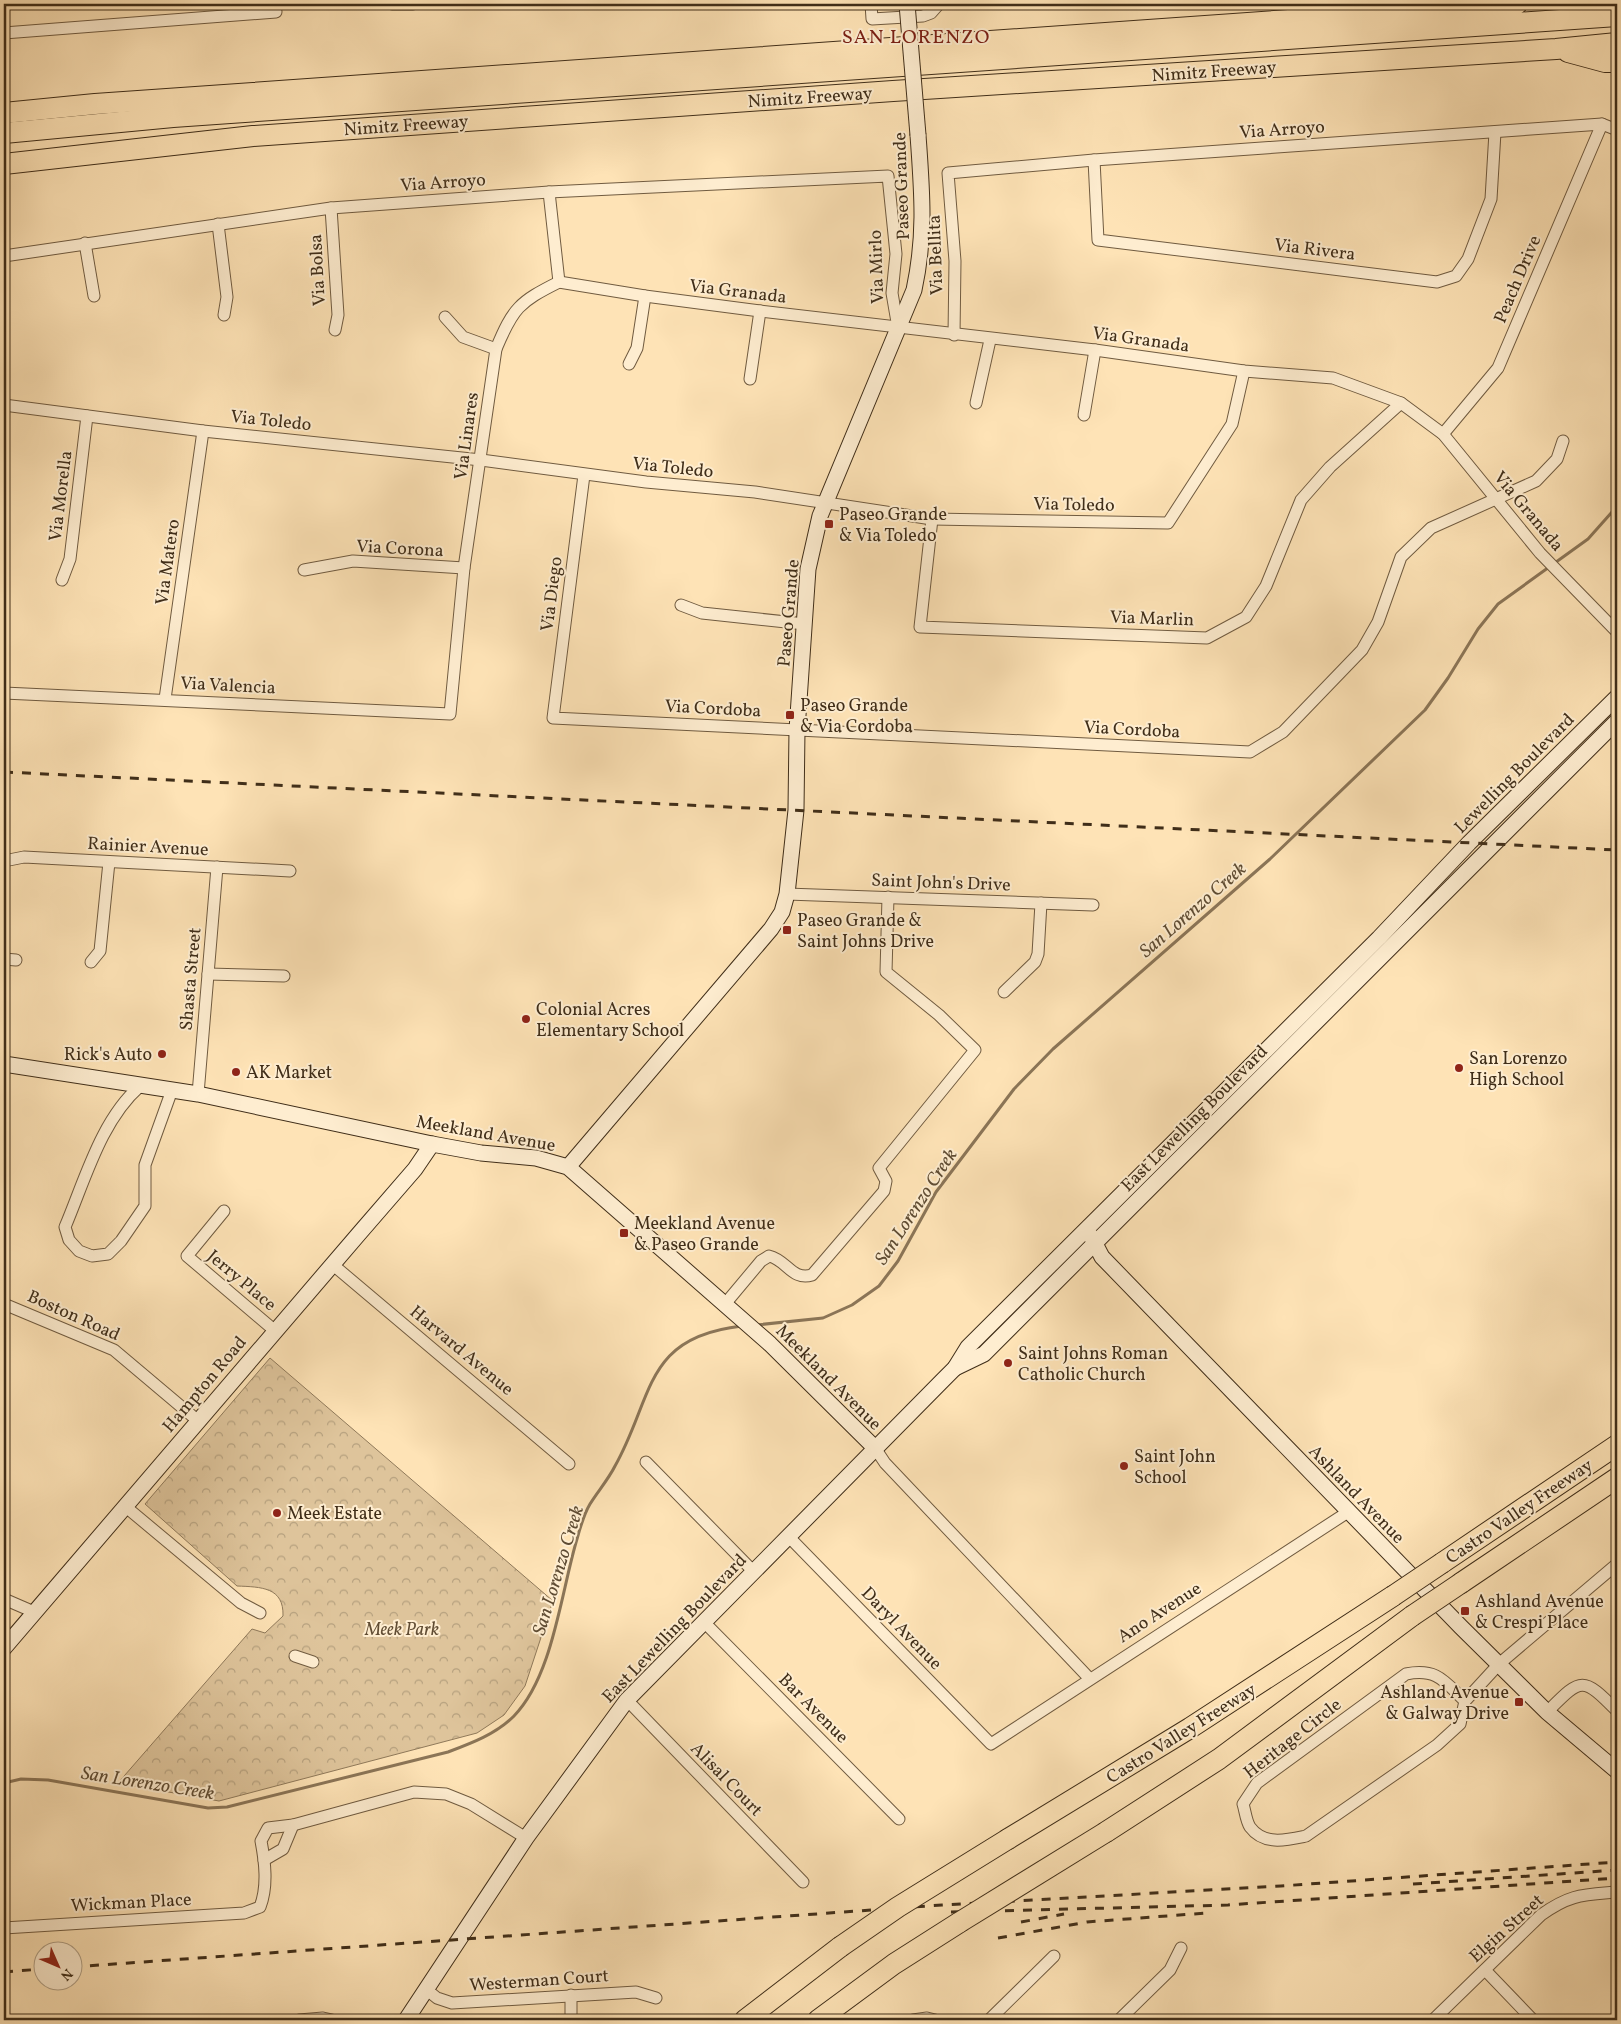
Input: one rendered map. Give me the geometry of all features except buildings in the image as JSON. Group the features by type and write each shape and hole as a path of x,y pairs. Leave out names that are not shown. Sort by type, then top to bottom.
{"highway":[{"path":"1355,14 1381,4"},
{"path":"4,113 96,104 1517,4"},
{"path":"4,133 182,116 1617,16"},
{"name":"Nimitz Freeway","path":"4,164 263,135 1556,49 1617,43"},
{"path":"1556,49 1605,62 1617,62"},
{"name":"Castro Valley Freeway","path":"744,2020 840,1947 898,1907 1190,1728 1393,1596 1617,1445"},
{"name":"Castro Valley Freeway","path":"818,2020 894,1964 1106,1832 1238,1746 1412,1616 1617,1478"}],"main road":[{"name":"Paseo Grande","path":"568,1167 771,930 782,912 787,894 796,810 797,730 808,569 820,516 914,290 922,255 924,221 907,4"},
{"name":"Lewelling Boulevard","path":"1438,877 1469,843 1617,697"},
{"name":"Lewelling Boulevard","path":"1454,885 1617,721"},
{"name":"East Lewelling Boulevard","path":"406,2020 526,1838 626,1700 955,1368 968,1347 1438,877"},
{"name":"East Lewelling Boulevard","path":"955,1368 984,1354 1454,885"},
{"path":"1271,1044 1284,1055"},
{"name":"Meekland Avenue","path":"4,1064 198,1094 432,1144 482,1153 536,1158 568,1167 770,1344 875,1448"},
{"name":"Hampton Road","path":"4,1648 126,1507 274,1330 415,1169 432,1144"},
{"name":"Ashland Avenue","path":"1087,1228 1102,1257 1348,1512 1547,1712 1617,1771"}],"street":[{"path":"4,33 276,12 275,4"},
{"path":"392,4 413,4"},
{"path":"871,4 872,18 923,16 931,13 939,4"},
{"name":"Via Arroyo","path":"948,173 1094,160 1602,124 1617,130"},
{"name":"Peach Drive","path":"1443,434 1498,368 1602,124"},
{"name":"Via Rivera","path":"1094,160 1098,240 1437,282 1456,276 1468,259 1491,199 1495,132"},
{"name":"Via Bellita","path":"948,173 955,261 954,335"},
{"name":"Via Arroyo","path":"4,256 332,208 549,192 888,176"},
{"name":"Via Mirlo","path":"888,176 896,254 892,293 898,328"},
{"path":"549,192 559,282"},
{"name":"Via Bolsa","path":"332,208 338,315 335,330"},
{"path":"218,224 227,297 224,315"},
{"path":"85,243 94,296"},
{"name":"Via Granada","path":"559,282 645,296 990,340 1095,350 1244,371 1333,378 1401,403 1443,434 1540,553 1617,632"},
{"name":"Via Linares","path":"450,714 464,568 496,349 508,319 529,297 559,282"},
{"path":"629,364 637,348 645,296"},
{"path":"750,379 760,311"},
{"path":"445,317 463,337 496,349"},
{"path":"976,402 990,340"},
{"path":"1084,415 1095,350"},
{"name":"Via Toledo","path":"4,405 203,431 481,460 584,475 826,502 932,519 1168,523 1232,424 1244,371"},
{"name":"Via Marlin","path":"932,519 920,627 1207,638 1246,617 1266,586 1301,500 1330,467 1401,403"},
{"name":"Via Morella","path":"62,580 70,559 87,416"},
{"name":"Via Matero","path":"165,699 203,431"},
{"name":"Via Cordoba","path":"553,718 1250,752 1283,732 1362,650 1378,622 1401,558 1431,528 1536,481 1557,459 1563,441"},
{"name":"Via Diego","path":"553,718 584,475"},
{"name":"Via Corona","path":"304,570 353,561 464,568"},
{"path":"681,605 702,613 805,624"},
{"name":"Via Valencia","path":"4,693 165,699 450,714"},
{"name":"Rainier Avenue","path":"4,861 24,857 290,871"},
{"path":"91,962 100,951 109,862"},
{"name":"Shasta Street","path":"198,1094 217,867"},
{"name":"Saint John's Drive","path":"787,894 1093,905"},
{"path":"730,1308 760,1261 769,1256 775,1257 797,1276 812,1275 884,1191 886,1181 879,1168 975,1050 939,1015 886,972 888,897"},
{"path":"1004,992 1035,962 1038,954 1041,903"},
{"path":"4,959 16,960"},
{"path":"208,974 284,976"},
{"path":"140,1086 128,1097 110,1121 65,1227 69,1240 80,1251 92,1256 108,1254 121,1241 145,1206 145,1164 172,1090"},
{"name":"Jerry Place","path":"224,1211 187,1256 274,1330"},
{"name":"Harvard Avenue","path":"332,1264 569,1464"},
{"name":"Boston Road","path":"4,1304 114,1350 197,1420"},
{"name":"Meekland Avenue","path":"875,1448 892,1470 1089,1678"},
{"path":"646,1462 754,1572"},
{"path":"126,1507 241,1603 260,1613"},
{"name":"Ano Avenue","path":"991,1744 1089,1678 1348,1512"},
{"name":"Daryl Avenue","path":"789,1537 991,1744"},
{"name":"Heritage Circle","path":"1465,1701 1439,1677 1423,1671 1406,1674 1257,1783 1242,1804 1250,1826 1264,1838 1280,1841 1306,1836 1438,1745 1460,1724 1465,1701 1499,1664 1617,1564"},
{"path":"4,1599 34,1612"},
{"name":"Bar Avenue","path":"704,1622 899,1819"},
{"path":"295,1656 313,1662"},
{"path":"1547,1712 1570,1689 1579,1685 1592,1687 1617,1710"},
{"name":"Alisal Court","path":"626,1700 803,1882"},
{"path":"293,1825 283,1850 264,1860 261,1841 268,1828 293,1825 414,1792 446,1794 471,1804 526,1838"},
{"name":"Wickman Place","path":"4,1928 244,1913 260,1907 264,1896 264,1860"},
{"name":"Elgin Street","path":"1433,2020 1541,1915 1570,1897 1617,1892"},
{"path":"1119,2020 1170,1970 1181,1948"},
{"path":"989,2020 1054,1956"},
{"path":"1485,1970 1533,2020"},
{"name":"Westerman Court","path":"427,1990 437,1998 452,2004 636,1992 656,1998"},
{"path":"571,1996 571,2020"},
{"path":"299,2020 323,2018 332,2020"},
{"path":"912,2020 931,2019"}],"green space":[{"name":"Meek Park","path":"270,1358 553,1601 525,1686 504,1715 477,1733 219,1801 118,1783 252,1629 265,1633 283,1616 280,1599 275,1594 262,1588 237,1586 145,1504"}],"waterway":[{"name":"San Lorenzo Creek","path":"756,1325 823,1318 852,1305 879,1286 898,1261 936,1192 1014,1089 1053,1049 1270,859 1425,710 1448,678 1478,629 1498,604 1588,539 1612,512 1617,501"},
{"name":"San Lorenzo Creek","path":"4,1783 21,1779 48,1780 208,1808 227,1807 448,1752 492,1733 514,1716 527,1699 538,1679 554,1632 571,1560 584,1517 628,1441 646,1394 656,1374 669,1357 686,1343 710,1332 742,1326"}],"railway":[{"path":"4,772 1617,850"},
{"path":"82,1966 942,1905 1281,1886 1617,1862"},
{"path":"1413,1884 1617,1870"},
{"path":"951,1912 1228,1905 1617,1878"},
{"path":"998,1938 1087,1922 1206,1913"},
{"path":"1021,1922 1064,1914"},
{"path":"4,1972 32,1970"}],"place":[{"name":"Paseo Grande & Via Toledo","path":"829,524"},
{"name":"Paseo Grande & Via Cordoba","path":"790,715"},
{"name":"Paseo Grande & Saint Johns Drive","path":"787,930"},
{"name":"Colonial Acres Elementary School","path":"526,1019"},
{"name":"Rick's Auto","path":"162,1054"},
{"name":"San Lorenzo High School","path":"1459,1068"},
{"name":"AK Market","path":"236,1072"},
{"name":"Meekland Avenue & Paseo Grande","path":"624,1233"},
{"name":"Saint Johns Roman Catholic Church","path":"1008,1363"},
{"name":"Saint John School","path":"1124,1466"},
{"name":"Meek Estate","path":"277,1513"},
{"name":"Ashland Avenue & Crespi Place","path":"1465,1611"},
{"name":"Ashland Avenue & Galway Drive","path":"1519,1702"}],"district":[{"name":"SAN LORENZO","path":"916,36"}]}
